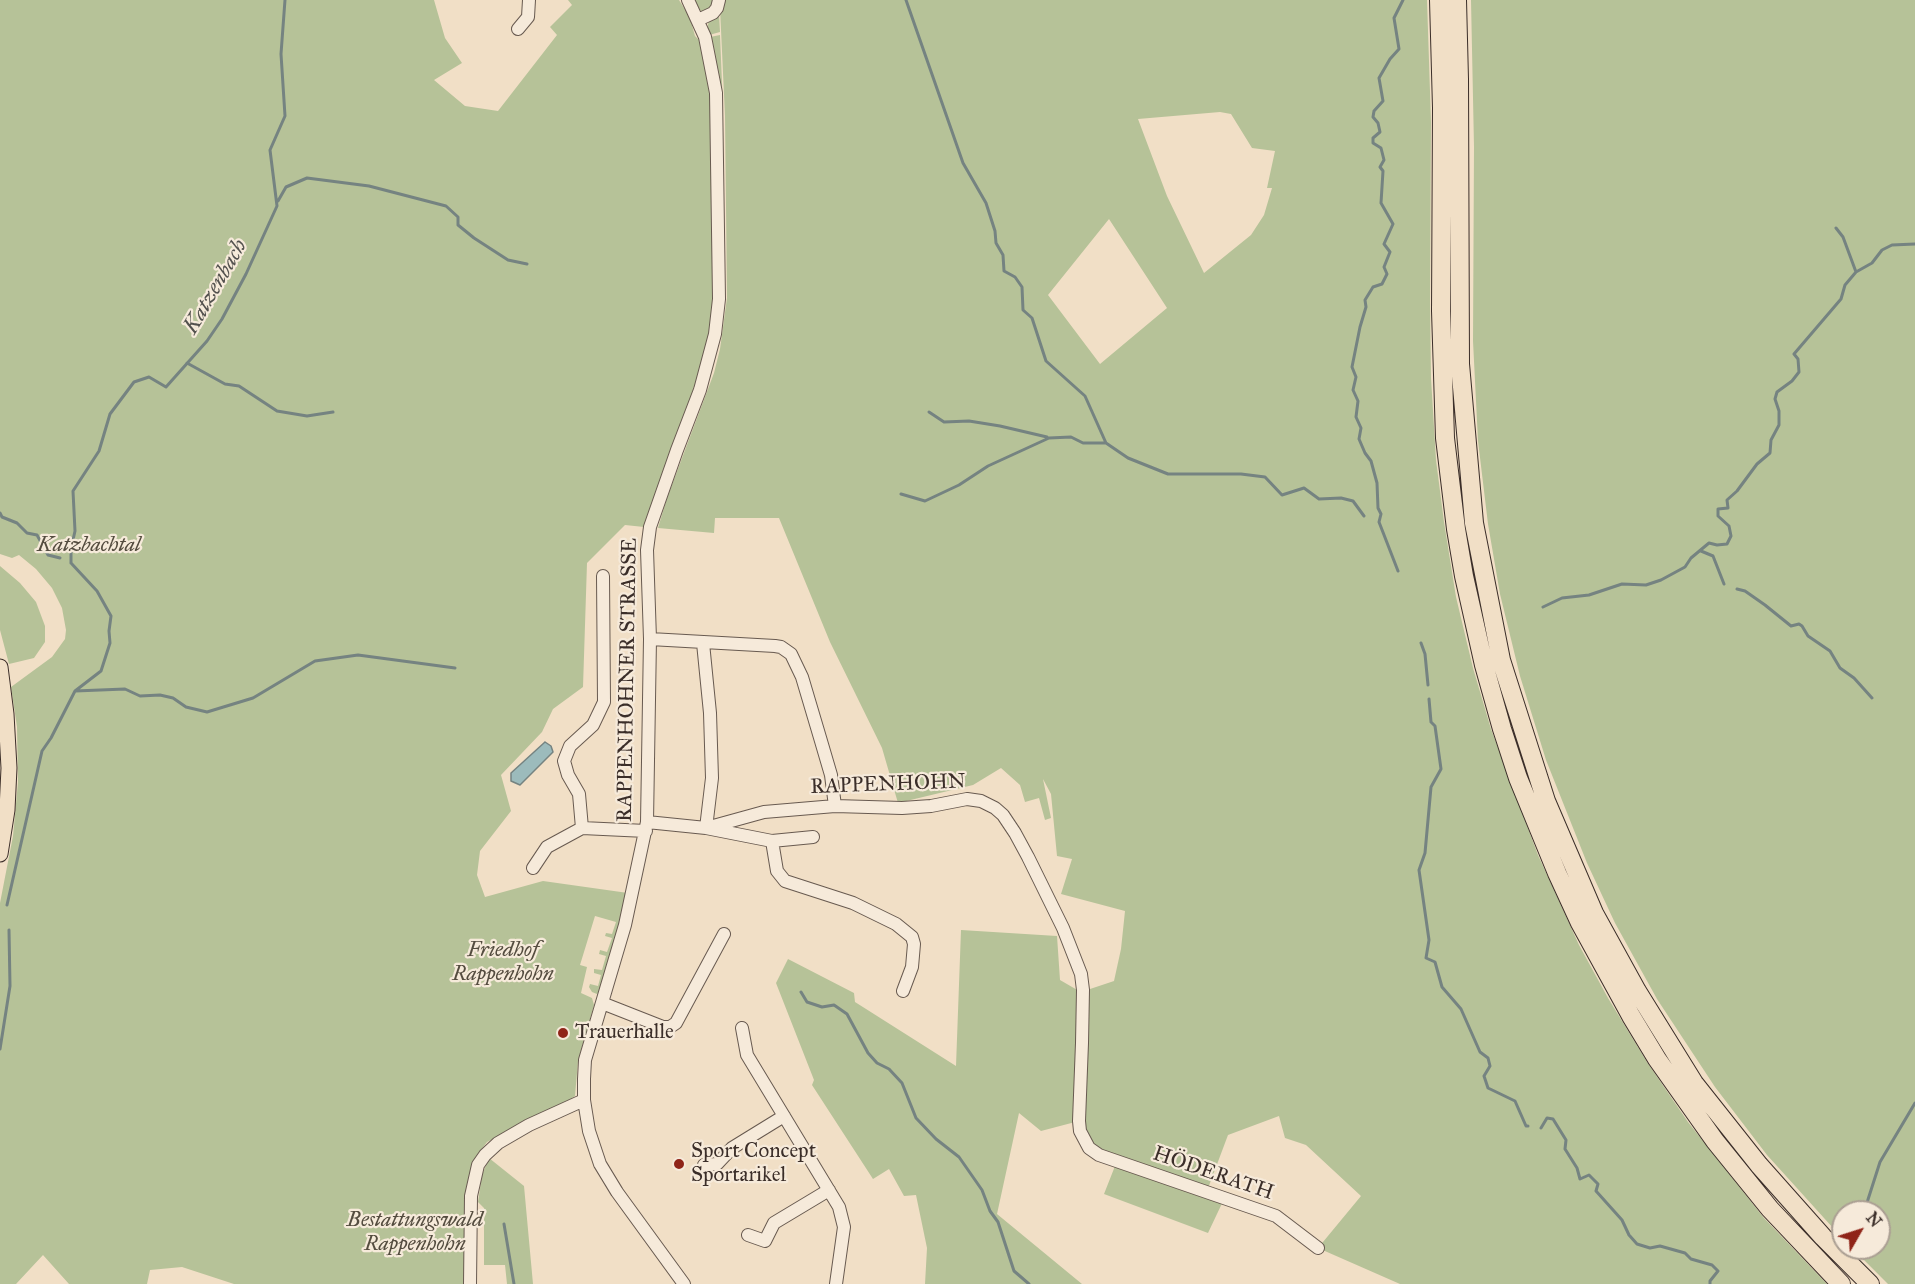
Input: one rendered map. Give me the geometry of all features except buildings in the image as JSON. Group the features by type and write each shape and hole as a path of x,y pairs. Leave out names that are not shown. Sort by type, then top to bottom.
{"highway":[{"path":"1439,0 1442,108 1441,322 1445,438 1464,576 1484,665 1502,729 1518,778 1557,873 1630,1016 1657,1059 1715,1141 1770,1209 1841,1284"},
{"path":"1457,0 1460,364 1474,524 1501,658 1546,801 1594,913 1637,991 1694,1083 1765,1172 1823,1237 1870,1284"}],"main road":[{"path":"0,667 6,714 9,768 7,810 0,854"}],"street":[{"path":"518,28 528,16 529,0"},
{"name":"RAPPENHOHNER STRASSE","path":"684,1284 617,1192 600,1164 589,1131 584,1100 585,1060 625,925 647,827 650,639 647,549 650,526 700,390 715,334 719,299 716,93 710,52 688,0"},
{"path":"698,20 713,13 719,0"},
{"path":"532,868 547,847 582,828 579,794 567,775 564,761 570,746 593,725 604,702 603,576"},
{"path":"650,639 774,646 781,647 790,654 802,677 831,775 836,806"},
{"path":"703,643 710,713 712,778 706,828"},
{"name":"RAPPENHOHN","path":"706,828 764,812 836,806 902,808 932,806 967,799 989,804 1003,815 1063,928 1081,974 1083,990 1080,1131 1089,1149"},
{"name":"RAPPENHOHN","path":"582,828 706,828 772,841 813,837"},
{"path":"772,841 777,871 786,881 840,897 869,913 896,924 912,937 914,944 912,967 903,991"},
{"path":"602,1003 663,1027 670,1027 676,1023 724,934"},
{"path":"742,1028 747,1055 839,1207 844,1227 836,1284"},
{"path":"470,1284 471,1196 478,1165 498,1143 529,1125 584,1100"},
{"path":"704,1165 717,1164 732,1148 784,1116"},
{"name":"HÖDERATH","path":"1089,1149 1099,1155 1276,1216 1318,1248"},
{"path":"748,1234 765,1240 774,1223 829,1190"}],"green space":[{"path":"0,0 434,0 445,38 462,63 434,80 465,106 498,111 557,35 550,27 572,5 568,0 679,0 690,18 695,36 702,39 711,76 714,296 703,365 644,527 625,525 587,563 583,687 553,709 542,732 501,775 511,811 480,851 477,875 485,897 543,881 628,893 602,990 597,994 589,987 590,984 598,986 601,975 594,973 594,969 602,970 606,956 599,954 600,950 607,952 612,938 605,936 606,933 612,934 616,922 595,916 580,965 587,967 581,993 592,998 594,1005 578,1061 575,1096 487,1142 475,1158 467,1188 465,1284 234,1284 182,1267 150,1270 147,1284 69,1284 43,1255 16,1284 0,1284 0,903 13,836 18,782 17,727 11,687 52,657 65,639 66,630 62,608 52,588 36,569 19,555 12,558 0,554"},
{"path":"692,0 714,0 709,9 702,12"},
{"path":"722,0 1427,0 1431,122 1431,378 1436,460 1456,597 1491,729 1538,855 1579,945 1608,998 1647,1062 1688,1122 1764,1218 1827,1284 1400,1284 1318,1248 1361,1196 1306,1145 1285,1138 1279,1116 1228,1135 1207,1191 1225,1197 1208,1233 1104,1194 1117,1161 1099,1155 1079,1121 1041,1131 1019,1113 997,1214 1082,1284 925,1284 927,1248 916,1195 904,1196 889,1169 873,1179 812,1085 814,1080 776,983 788,959 854,993 855,1002 956,1066 961,930 1057,936 1060,980 1079,991 1114,981 1121,949 1125,911 1061,894 1072,859 1057,856 1051,794 1043,779 1051,818 1045,820 1039,798 1025,802 1020,785 1001,768 973,785 898,803 882,748 830,642 779,518 715,518 714,533 658,528 714,373 720,349 727,298 725,116 720,8","holes":["1220,112 1231,114 1252,148 1275,151 1267,188 1272,188 1264,215 1251,235 1204,273 1167,196 1138,119","1109,219 1167,308 1100,364 1048,295"]},
{"path":"1471,0 1915,0 1915,1284 1888,1284 1864,1260 1891,1260 1891,1200 1831,1200 1831,1226 1767,1155 1715,1087 1657,999 1615,923 1587,863 1546,760 1520,676 1500,594 1488,524 1478,441 1473,341 1474,147"},
{"path":"719,14 720,32 709,35 707,29 709,20"},
{"path":"720,35 723,111 721,111 718,69 710,37"},
{"path":"0,566 20,583 36,602 45,626 45,642 34,658 9,664 0,630"},
{"path":"489,1158 524,1186 533,1284 507,1284 505,1265 484,1265 484,1208 478,1202 482,1175"}],"water":[{"path":"545,742 551,746 553,752 520,785 511,781 511,773"}],"waterway":[{"name":"Katzenbach","path":"71,563 75,531 73,491 99,451 110,414 134,382 149,377 166,387 207,341 222,319 246,274 277,206 270,150 285,116 281,54 285,0"},
{"path":"906,0 963,163 986,203 995,231 996,243 1003,255 1004,271 1015,277 1022,287 1023,310 1032,318 1046,361 1085,396 1106,443 1128,458 1168,474 1241,474 1265,477 1282,495 1304,488 1319,499 1341,498 1353,501 1364,516"},
{"path":"1398,571 1379,522 1381,514 1378,508 1377,483 1371,461 1359,439 1361,428 1356,417 1358,401 1353,390 1356,377 1352,367 1366,307 1365,300 1373,287 1382,284 1387,274 1384,267 1390,252 1384,244 1393,224 1381,203 1383,171 1380,167 1384,160 1381,148 1373,143 1373,138 1380,132 1378,123 1373,117 1374,111 1383,101 1379,78 1399,49 1394,18 1403,0"},
{"path":"278,201 286,187 307,178 369,186 446,206 458,217 458,225 474,238 508,260 527,264"},
{"path":"1836,228 1843,237 1856,272"},
{"path":"1543,607 1562,598 1589,595 1622,584 1646,585 1661,580 1685,567 1691,558 1709,543 1727,544 1731,536 1729,526 1718,516 1718,509 1728,508 1727,500 1737,491 1757,464 1770,453 1771,440 1779,425 1779,411 1775,399 1777,392 1792,381 1799,372 1798,359 1794,354 1841,299 1845,285 1856,272 1872,263 1882,250 1892,245 1915,244"},
{"path":"187,363 225,384 239,386 277,411 307,416 333,412"},
{"path":"929,412 944,422 969,421 1047,437"},
{"path":"901,494 925,501 959,485 988,466 1049,438 1071,437 1083,443 1106,443"},
{"name":"Katzenbach","path":"0,513 2,517 17,523 27,533 37,535 48,555 60,558"},
{"path":"1701,551 1713,556 1724,584"},
{"name":"Katzenbach","path":"7,905 42,751 75,691 101,671 110,643 111,616 97,591 71,563"},
{"path":"1737,589 1745,591 1791,626 1799,624 1802,626 1808,636 1830,651 1840,668 1854,678 1872,698"},
{"path":"1421,643 1425,654 1428,685"},
{"path":"75,691 125,689 140,696 160,695 173,698 186,707 207,712 253,698 315,661 358,655 455,668"},
{"path":"1429,699 1431,722 1435,726 1441,769 1431,787 1425,853 1419,870 1429,940 1426,958 1435,962 1442,987 1461,1009 1480,1052 1488,1058 1490,1066 1484,1076 1488,1088 1515,1101 1528,1126"},
{"name":"Katzenbach","path":"0,1049 10,986 9,930"},
{"path":"801,992 807,1002 822,1007 834,1005 847,1014 868,1053 877,1063 889,1069 902,1083 916,1118 936,1139 959,1157 982,1190 990,1211 998,1222 1014,1271 1029,1284"},
{"path":"1868,1200 1880,1162 1915,1103"},
{"path":"1541,1128 1547,1118 1553,1119 1566,1140 1565,1149 1577,1168 1580,1179 1589,1175 1598,1184 1596,1191 1622,1220 1629,1235 1637,1244 1650,1248 1660,1246 1685,1253 1691,1259 1712,1265 1718,1271 1710,1284"},
{"path":"504,1224 514,1284"}],"place":[{"name":"Trauerhalle","path":"563,1033"},
{"name":"Sport Concept Sportarikel","path":"679,1164"}],"park label":[{"name":"Katzbachtal","path":"89,546"},
{"name":"Friedhof Rappenhohn","path":"503,963"},
{"name":"Bestattungswald Rappenhohn","path":"415,1233"}]}
